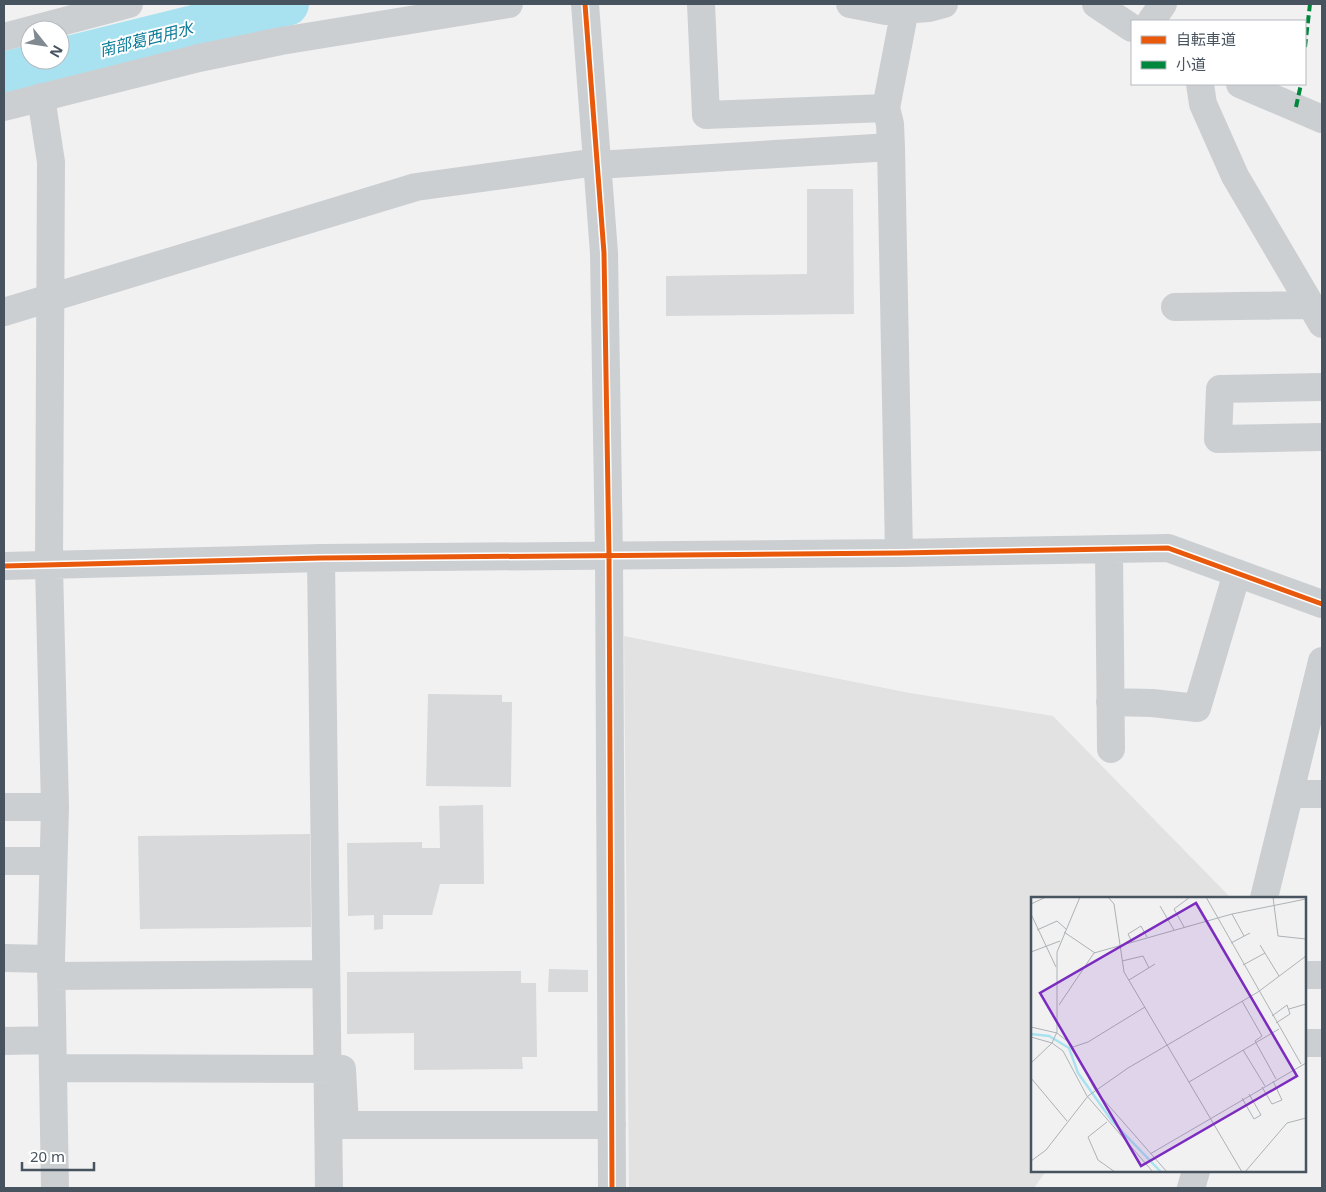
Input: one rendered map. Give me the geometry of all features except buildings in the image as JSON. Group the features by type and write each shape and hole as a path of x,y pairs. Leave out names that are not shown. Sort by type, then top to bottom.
{"street":[{"path":"4,36 129,4"},
{"path":"4,107 199,58 281,41 509,4"},
{"path":"585,4 604,253 609,555 612,1188"},
{"path":"701,4 706,115 886,108"},
{"path":"850,4 886,11 929,8 944,4"},
{"path":"1096,4 1131,27"},
{"path":"1152,20 1163,4"},
{"path":"898,553 892,147 890,124 886,108 905,9"},
{"path":"1200,85 1203,104 1235,176 1317,314"},
{"path":"1242,85 1322,119"},
{"path":"41,97 51,162 49,299 50,566 55,806 51,968 55,1188"},
{"path":"4,312 416,187 597,164 892,147"},
{"path":"1175,307 1317,314"},
{"path":"1322,387 1220,389 1218,439 1322,437"},
{"path":"4,566 321,558 898,553 1168,548 1322,604"},
{"path":"1109,549 1111,749"},
{"path":"321,558 329,1188"},
{"path":"1110,702 1152,703 1197,708 1237,573"},
{"path":"1264,897 1318,694 1322,661"},
{"path":"1290,794 1322,794"},
{"path":"4,807 55,806"},
{"path":"4,861 53,861"},
{"path":"4,958 51,968 326,974"},
{"path":"1306,975 1322,975"},
{"path":"4,1041 52,1040"},
{"path":"1306,1042 1322,1043"},
{"path":"53,1068 342,1068 344,1125 612,1125"},
{"path":"1191,1188 1196,1172"}],"shaded area":[{"path":"624,636 910,693 1053,716 1230,897 1031,897 1031,1172 1045,1172 1034,1188 629,1188"}],"waterway":[{"name":"南部葛西用水","path":"4,74 287,4"}],"marked path":[{"path":"1306,38 1310,4"},
{"path":"1296,107 1301,85"}],"cycle path":[{"path":"585,4 604,253 609,555 612,1188"},
{"path":"4,566 321,558 899,553 1168,548 1322,604"}]}
